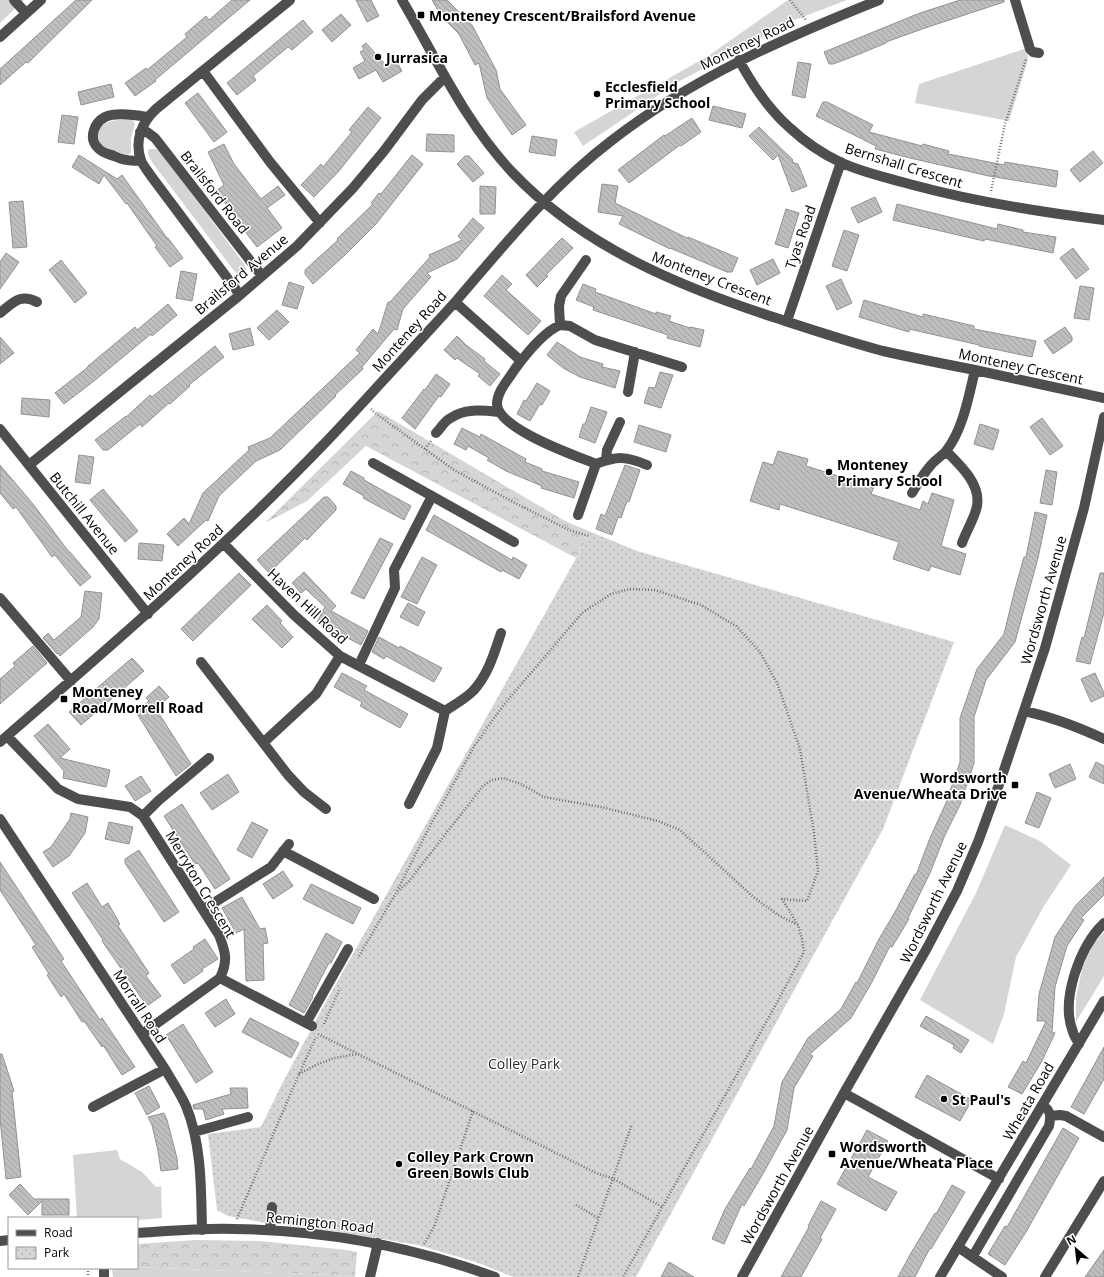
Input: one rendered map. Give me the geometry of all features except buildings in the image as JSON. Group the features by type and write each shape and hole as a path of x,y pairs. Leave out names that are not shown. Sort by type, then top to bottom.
{"street":[{"path":"14,0 26,13"},
{"path":"0,37 40,0"},
{"path":"240,295 151,176 141,160 139,145 140,132 147,117 290,0"},
{"name":"Monteney Crescent","path":"402,0 460,102 493,149 511,171 543,202 570,223 642,266 722,300 830,336 925,361 975,370 1104,398"},
{"name":"Monteney Road","path":"3,739 148,614 224,544 322,446 455,302 517,228 572,174 620,134 653,110 688,88 739,60 879,0"},
{"path":"1015,0 1034,51"},
{"name":"Bernshall Crescent","path":"739,60 755,88 772,112 791,129 817,148 840,162 902,182 988,204 1104,220"},
{"path":"203,71 270,162 320,223"},
{"name":"Brailsford Avenue","path":"29,465 240,295 320,223 353,188 384,151 422,100 445,77"},
{"path":"141,160 133,161 103,152 95,144 93,132 95,126 106,117 135,115 147,117"},
{"name":"Brailsford Road","path":"140,132 147,132 156,138 262,276"},
{"name":"Tyas Road","path":"786,321 840,162"},
{"path":"560,325 559,306 561,296 586,260"},
{"path":"0,312 17,300 24,298 30,298 36,302"},
{"path":"455,302 521,361"},
{"path":"647,464 627,458 606,460 596,464 543,443 505,419 499,412 497,403 499,393 521,361 548,332 560,325 570,326 594,340 682,367"},
{"path":"628,392 635,352"},
{"path":"912,493 921,476 931,464 946,451 956,434 970,393 975,370"},
{"path":"436,433 448,419 465,411 480,409 499,412"},
{"name":"Wordsworth Avenue","path":"742,1277 844,1093 927,948 957,891 978,842 1045,648 1084,508 1104,416"},
{"path":"606,460 607,450 620,422"},
{"name":"Butchill Avenue","path":"0,429 148,614"},
{"path":"946,451 960,464 977,492 977,506 962,544"},
{"path":"373,463 514,542"},
{"path":"578,515 596,464"},
{"path":"359,665 395,588 394,570 432,496"},
{"name":"Haven Hill Road","path":"224,544 294,615 340,656 445,711"},
{"path":"0,598 71,680"},
{"path":"409,804 437,748 445,711 472,692 483,679 493,658 501,633"},
{"path":"264,742 316,694 340,656"},
{"path":"200,662 264,742 273,757 304,792 326,809"},
{"path":"1024,711 1041,714 1104,739"},
{"name":"Merryton Crescent","path":"3,739 58,790 78,799 130,807 143,816 204,909 219,935 226,952 225,967 220,978"},
{"path":"143,816 158,801 209,758"},
{"name":"Morrall Road","path":"0,819 165,1069 186,1106 194,1132 200,1170 202,1230"},
{"path":"204,909 271,867 286,847 374,899"},
{"path":"1079,1044 1073,1032 1069,1016 1070,999 1075,973 1084,950 1098,928 1104,923"},
{"path":"142,1034 220,978 315,1028 348,949"},
{"name":"Wheata Road","path":"940,1277 1104,1001"},
{"path":"93,1107 165,1069"},
{"path":"844,1093 999,1179"},
{"path":"973,1256 1050,1126 1050,1116 1047,1107 1042,1105"},
{"path":"1050,1116 1060,1114 1066,1116 1104,1137"},
{"path":"194,1132 248,1117"},
{"path":"1045,1277 1104,1181"},
{"path":"270,1230 272,1207"},
{"name":"Remington Road","path":"138,1233 233,1229 270,1230 316,1234 378,1243 464,1266 495,1277"},
{"path":"370,1277 378,1243"},
{"path":"958,1247 1002,1277"}],"path":[{"path":"790,0 804,16 811,28"},
{"path":"988,204 1005,124 1022,70 1034,51"},
{"path":"364,400 375,413 454,470 569,530 589,536"},
{"path":"356,961 396,893 431,824 475,745 502,707 582,613 611,594 630,589 655,590 701,605 736,626 760,652 778,685 800,750 814,833 818,871 807,901 782,899 798,925 804,952 623,1277"},
{"path":"396,893 409,881 483,786 492,780 503,778 521,784 544,797 601,807 658,821 680,830 751,895 778,916 798,925"},
{"path":"233,1229 314,1039 315,1028 342,986"},
{"path":"315,1028 359,1054 598,1174 612,1178 662,1207"},
{"path":"299,1074 334,1058 359,1054"},
{"path":"419,1253 434,1227 473,1111"},
{"path":"578,1277 632,1124"},
{"path":"576,1205 598,1218"}],"green space":[{"path":"0,0 24,0 0,23"},
{"path":"788,0 847,0 792,21 678,82 583,146 574,132 708,56"},
{"path":"1027,48 1028,60 1009,121 915,103 919,84"},
{"path":"132,119 135,124 131,138 131,153 127,155 108,149 101,144 98,135 102,126 111,121"},
{"path":"149,149 157,149 163,155 244,264 246,270 245,275 235,272 152,162 148,154"},
{"path":"378,411 565,521 591,532 576,558 366,446 307,501 265,523"},
{"name":"Colley Park","path":"591,532 637,551 954,642 883,829 636,1277 513,1277 476,1262 418,1245 228,1216 217,1210 208,1134 261,1127 323,1007"},
{"path":"1005,825 1040,841 1071,865 1044,906 1016,957 1004,1014 993,1044 920,1000 976,893"},
{"path":"1104,932 1104,976 1076,1022 1076,998 1082,969 1093,944"},
{"path":"117,1150 120,1159 142,1172 156,1187 161,1186 162,1218 138,1220 138,1217 77,1217 73,1155"},
{"path":"196,1240 260,1241 347,1250 357,1252 355,1276 138,1267 138,1244"},
{"path":"138,1267 355,1276 355,1277 113,1277 112,1269 138,1269"}],"place":[{"name":"Monteney Crescent/Brailsford Avenue","path":"421,15"},
{"name":"Jurrasica","path":"378,57"},
{"name":"Ecclesfield Primary School","path":"597,94"},
{"name":"Monteney Primary School","path":"829,472"},
{"name":"Monteney Road/Morrell Road","path":"64,699"},
{"name":"Wordsworth Avenue/Wheata Drive","path":"1015,785"},
{"name":"St Paul's","path":"944,1099"},
{"name":"Wordsworth Avenue/Wheata Place","path":"832,1154"},
{"name":"Colley Park Crown Green Bowls Club","path":"399,1164"}]}
